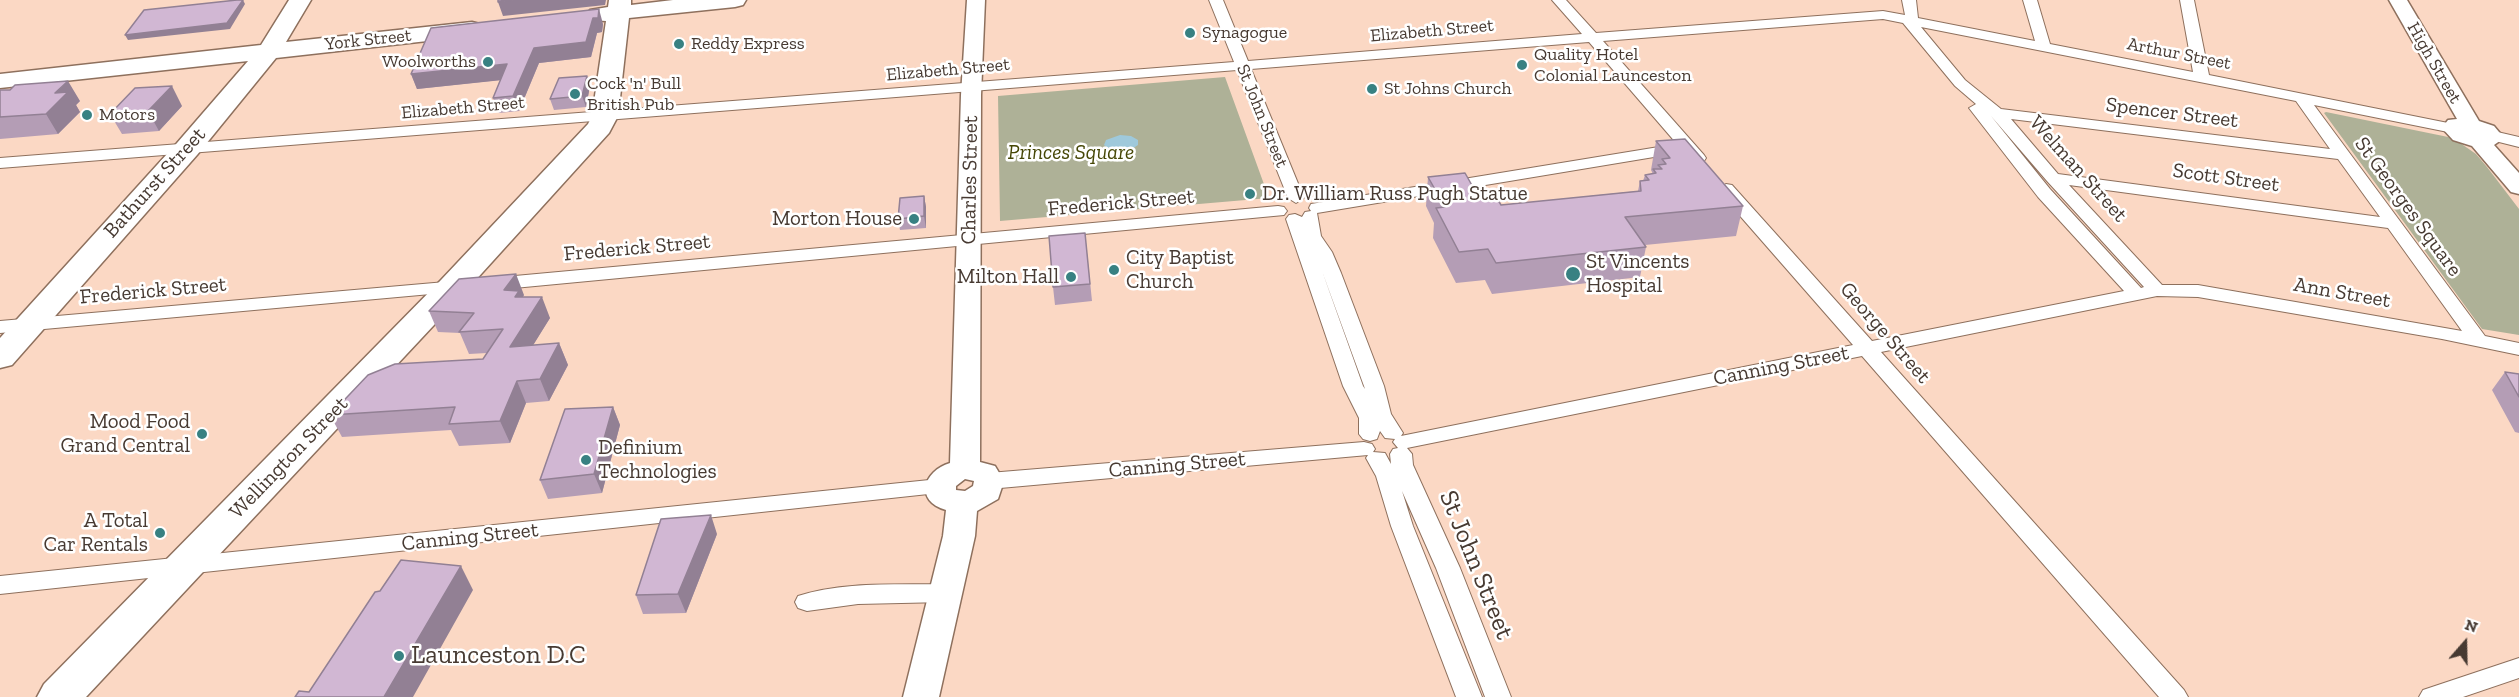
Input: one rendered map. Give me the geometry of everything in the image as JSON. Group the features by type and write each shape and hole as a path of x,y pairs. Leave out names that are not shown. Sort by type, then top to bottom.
{"highway":[{"name":"Bathurst Street","path":"0,358 187,148 269,51 300,0"},
{"path":"580,17 620,6 735,0"},
{"name":"Wellington Street","path":"59,697 452,287 600,127 605,116 620,6"},
{"name":"York Street","path":"0,81 491,27"}],"street":[{"name":"Charles Street","path":"976,0 969,240 977,475"},
{"name":"St John Street","path":"1216,0 1296,198 1280,204 1300,214 1359,375 1369,418 1371,447 1387,476 1395,503 1469,697"},
{"name":"George Street","path":"1559,0 2175,697"},
{"path":"1906,18 1910,0"},
{"path":"2030,0 2044,47"},
{"path":"2187,0 2202,79"},
{"name":"High Street","path":"2398,0 2474,133 2519,187"},
{"name":"Welman Street","path":"1892,2 1960,83 1980,113 2044,193 2137,294"},
{"name":"Elizabeth Street","path":"0,164 1840,18 1906,18"},
{"name":"Arthur Street","path":"1906,18 2519,142"},
{"name":"Welman Street","path":"1960,83 1997,113 2053,178 2157,290"},
{"name":"St Georges Square","path":"2302,99 2341,156 2479,341"},
{"name":"Spencer Street","path":"1997,113 2341,156"},
{"name":"Frederick Street","path":"0,327 969,240 1300,214 1689,147"},
{"name":"Scott Street","path":"2053,178 2392,224"},
{"name":"Canning Street","path":"977,475 1371,447 1390,459 1399,443 2157,290"},
{"name":"Ann Street","path":"2157,290 2198,291 2442,333 2519,349"},
{"name":"St John Street","path":"1359,375 1399,443 1402,465 1448,568 1498,697"},
{"path":"921,697 959,536 951,495 941,482 951,473 977,475"},
{"name":"Canning Street","path":"0,585 951,495"},
{"path":"1395,503 1418,500"},
{"path":"807,602 858,595 945,593"},
{"path":"1455,660 1483,657"},
{"path":"2432,697 2519,668"}],"green space":[{"name":"Princes Square","path":"1225,77 1269,198 1000,221 998,96"},
{"path":"2324,113 2453,138 2476,154 2519,209 2519,335 2482,329"}],"water":[{"path":"1120,135 1131,136 1138,140 1138,145 1130,150 1121,151 1112,150 1104,145 1106,140"}],"building":[{"path":"243,0 227,23 125,35 144,10"},
{"name":"Woolworths","path":"599,9 598,18 593,18 586,42 534,48 513,96 493,98 507,64 411,74 431,28"},
{"path":"587,76 582,96 550,99 559,78"},
{"path":"68,81 55,93 68,92 46,114 0,117 0,90 10,90 15,85"},
{"path":"172,86 148,111 110,114 135,88"},
{"path":"1685,139 1743,206 1625,217 1646,247 1496,263 1488,249 1459,252 1436,208 1445,207 1428,177 1465,173 1478,196 1495,195 1501,205 1641,191 1640,181 1649,180 1645,175 1656,173 1653,169 1662,169 1658,165 1666,164 1662,159 1670,158 1656,141"},
{"path":"924,196 924,216 898,219 900,198"},
{"name":"Milton Hall","path":"1085,233 1090,284 1053,287 1049,236"},
{"path":"516,274 504,290 519,291 515,297 542,297 510,347 559,343 540,379 517,381 500,421 449,424 455,407 330,415 368,375 395,364 483,359 503,329 459,332 474,313 429,311 459,279"},
{"path":"2505,372 2519,374 2519,397"},
{"path":"613,407 594,474 540,480 565,409"},
{"path":"711,515 678,594 636,595 661,519"},
{"path":"401,560 461,566 384,697 295,697 299,691 309,692 375,592 380,591"}],"place":[{"name":"Synagogue","path":"1190,33"},
{"name":"Reddy Express","path":"679,44"},
{"name":"Woolworths","path":"488,62"},
{"name":"Quality Hotel Colonial Launceston","path":"1522,65"},
{"name":"St Johns Church","path":"1372,89"},
{"name":"Cock 'n' Bull British Pub","path":"575,94"},
{"name":"Motors","path":"87,115"},
{"name":"Dr. William Russ Pugh Statue","path":"1250,194"},
{"name":"Morton House","path":"914,219"},
{"name":"City Baptist Church","path":"1114,270"},
{"name":"St Vincents Hospital","path":"1573,274"},
{"name":"Milton Hall","path":"1071,277"},
{"name":"Mood Food Grand Central","path":"202,434"},
{"name":"Definium Technologies","path":"586,460"},
{"name":"A Total Car Rentals","path":"160,533"},
{"name":"Launceston D.C","path":"399,656"}]}
